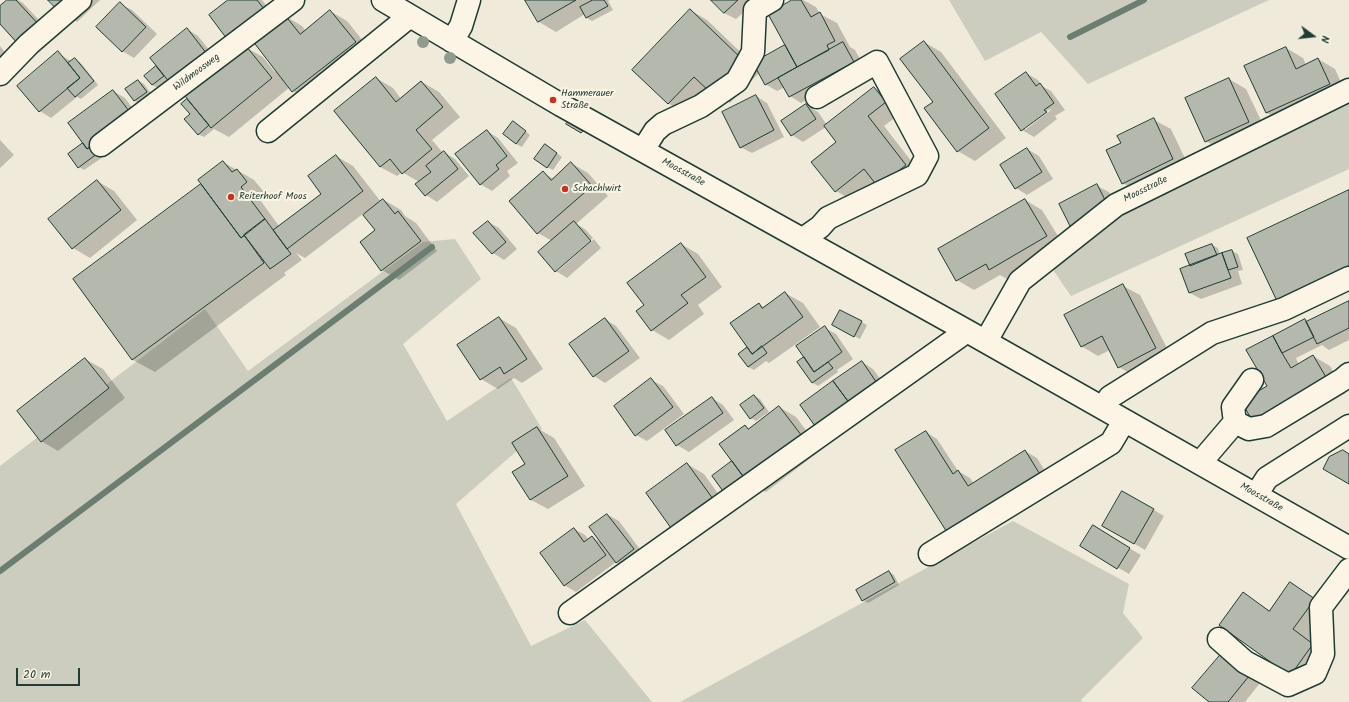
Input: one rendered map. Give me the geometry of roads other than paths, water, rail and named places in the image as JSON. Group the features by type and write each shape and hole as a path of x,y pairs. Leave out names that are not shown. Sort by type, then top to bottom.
{"street":[{"path":"0,74 29,44 80,0"},
{"name":"Wildmoosweg","path":"101,145 293,0"},
{"name":"Moosstraße","path":"383,0 561,105 643,150 817,228 967,331 1349,548"},
{"path":"452,41 460,26 469,0"},
{"path":"643,150 659,128 701,106 737,81 753,52 755,10 772,0"},
{"path":"268,131 410,16"},
{"path":"817,98 877,62 927,156 917,175 817,228"},
{"name":"Moosstraße","path":"986,342 1020,281 1116,205 1349,90"},
{"path":"1103,408 1110,397 1212,333 1284,309 1349,278"},
{"path":"570,613 967,331"},
{"path":"1235,422 1248,429 1266,426 1342,380 1349,374"},
{"path":"1200,463 1235,422 1233,407 1252,380"},
{"path":"930,554 1111,444 1124,421"},
{"path":"1256,495 1267,478 1349,426"},
{"path":"1219,639 1245,662 1288,686 1315,673 1323,654 1321,607 1349,570"}],"waterway":[{"path":"1070,37 1144,0"},
{"path":"0,571 432,247"}],"place":[{"name":"Hammerauer Straße","path":"553,100"},
{"name":"Schachlwirt","path":"565,189"},
{"name":"Reiterhoof Moos","path":"231,197"}]}
